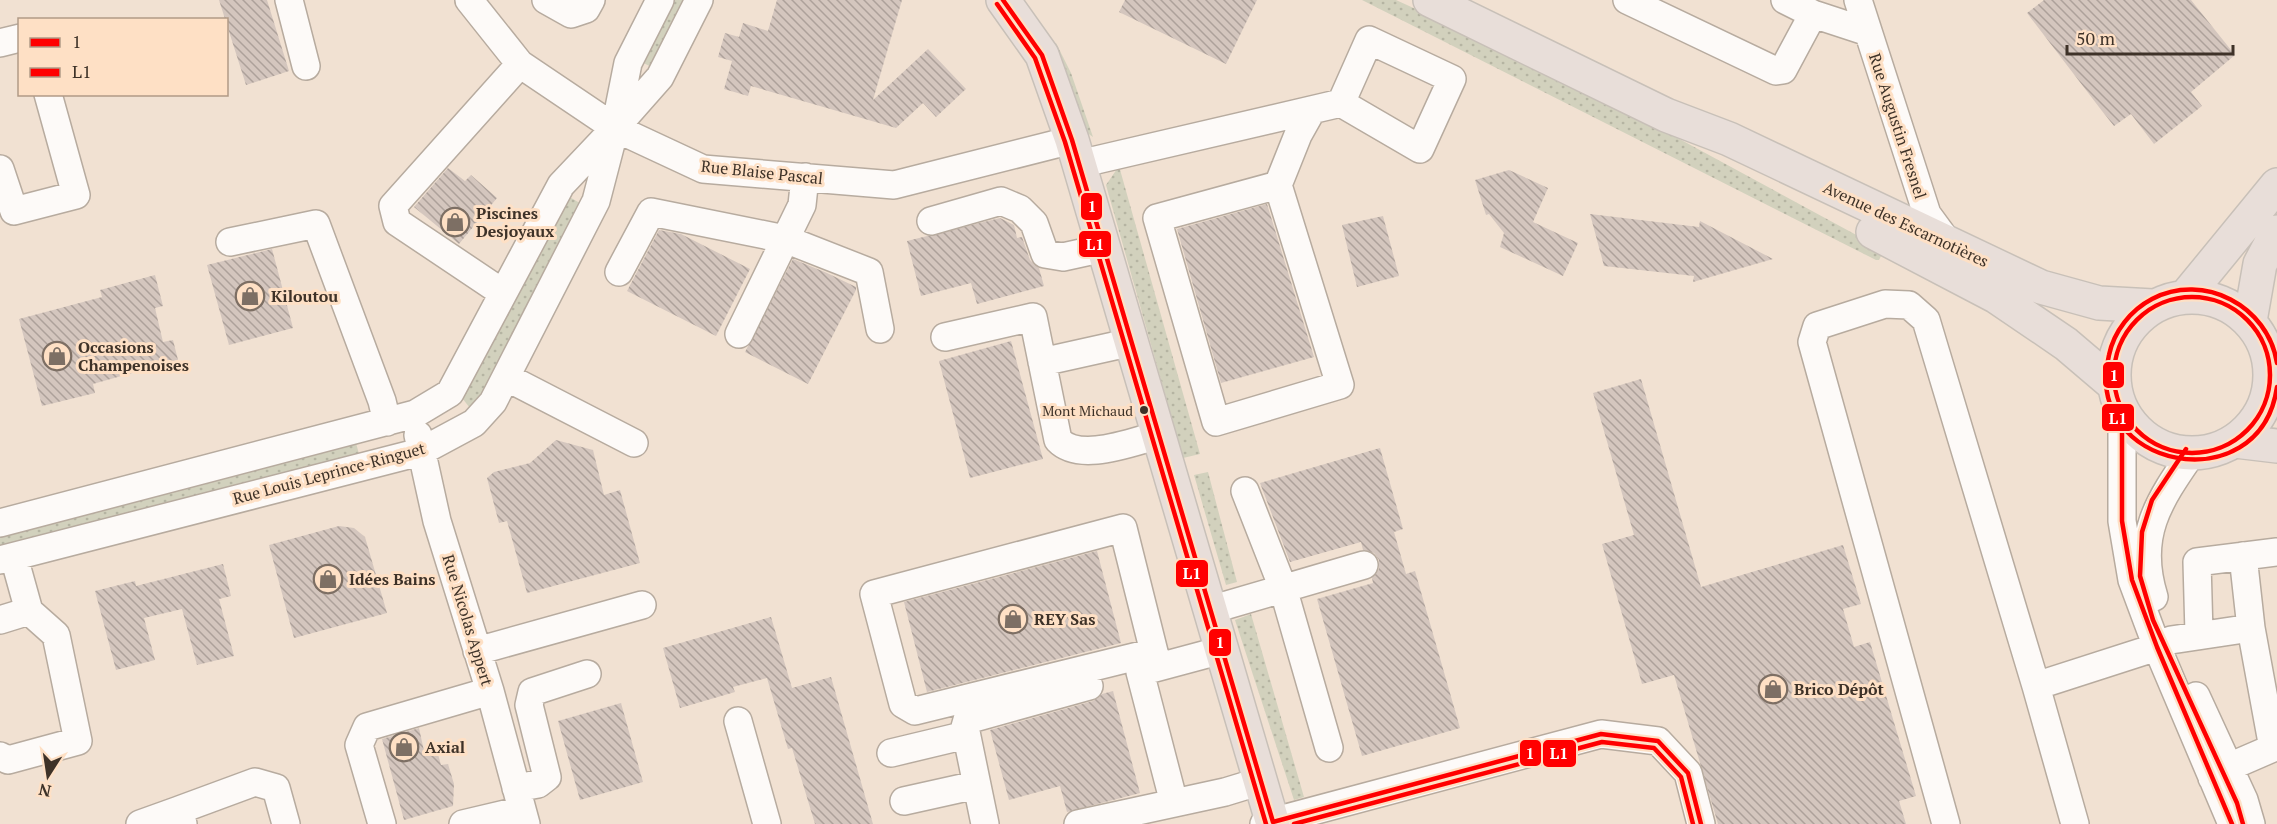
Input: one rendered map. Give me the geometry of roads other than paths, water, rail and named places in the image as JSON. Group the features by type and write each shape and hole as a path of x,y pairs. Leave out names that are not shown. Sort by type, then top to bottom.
{"main road":[{"path":"1003,0 1041,55 1076,152 1261,781 1270,823"},
{"name":"Avenue des Escarnotières","path":"1430,0 1666,115 1729,139 2041,287 2099,303 2153,306"},
{"name":"Avenue des Escarnotières","path":"1666,115 1740,164 1997,297 2066,344 2117,398"},
{"path":"2186,296 2277,185"},
{"path":"2250,321 2260,264 2277,232"},
{"path":"2186,296 2221,302 2250,321 2261,337 2273,358 2265,403 2253,424 2235,441 2214,450 2192,453 2170,450 2151,442 2134,428 2117,398 2114,361 2121,339 2135,320 2153,306 2186,296"},
{"path":"2235,441 2277,446"}],"street":[{"path":"289,0 306,66"},
{"name":"Rue Blaise Pascal","path":"469,0 520,64 615,128 704,169 894,185 1341,103"},
{"path":"546,0 571,14 586,9 591,0"},
{"name":"Rue Louis Leprince-Ringuet","path":"7,558 420,452 474,423 493,402 596,201 615,128 628,63 660,0"},
{"name":"Rue Louis Leprince-Ringuet","path":"0,523 415,414 450,393 561,185 660,77 699,0"},
{"path":"1627,0 1776,72 1783,70 1813,14"},
{"path":"1785,0 1813,14 1868,32"},
{"name":"Rue Augustin Fresnel","path":"1858,0 1927,214 1950,245"},
{"path":"0,43 18,38"},
{"path":"503,293 397,222 393,206 520,64"},
{"path":"0,169 14,211 76,195 49,96"},
{"path":"1278,185 1158,219 1216,422 1340,385 1278,185 1298,135 1312,110"},
{"path":"739,334 802,205 805,177"},
{"path":"932,220 1001,201 1020,209 1034,223 1044,254 1063,257 1104,248"},
{"path":"620,272 651,212 785,239 869,272 880,329"},
{"path":"230,242 316,224 382,400 387,422"},
{"path":"1946,824 1812,342 1817,326 1885,304 1909,305 1926,320 2075,824"},
{"path":"945,338 1033,317 1058,440 1066,448 1083,452 1159,435"},
{"path":"1042,362 1131,342"},
{"path":"506,377 634,442"},
{"path":"2117,398 2122,521 2132,580 2164,643 2221,773 2251,824"},
{"name":"Rue Nicolas Appert","path":"415,414 420,452 437,521 490,691 522,807"},
{"path":"2164,643 2147,575 2149,533 2159,502 2192,453"},
{"path":"1245,491 1283,588 1329,748"},
{"path":"1174,803 1151,664 1123,528 874,594 903,704 915,711 1151,664 1222,650"},
{"path":"2199,634 2197,562 2277,552"},
{"path":"2221,773 2275,747 2251,628 2243,556"},
{"path":"3,762 78,741 56,635 29,611 7,558"},
{"path":"1210,610 1364,565"},
{"path":"477,651 642,605"},
{"path":"0,620 29,611"},
{"path":"2036,686 2164,643 2199,634 2251,628"},
{"path":"985,824 966,735 967,720 1151,664"},
{"path":"463,824 522,807 538,784 547,777 529,705 532,692 587,674"},
{"path":"382,824 359,745 367,727 490,691"},
{"path":"738,720 767,824"},
{"path":"1270,823 1601,734 1658,741 1688,773 1701,824"},
{"path":"891,753 966,735"},
{"path":"2221,773 2232,824"},
{"path":"1078,824 1261,781"},
{"path":"140,824 181,817 255,782 276,788 286,824"},
{"path":"904,801 976,785"}],"place":[{"name":"Piscines Desjoyaux","path":"455,222"},
{"name":"Kiloutou","path":"250,296"},
{"name":"Occasions Champenoises","path":"57,356"},
{"name":"Mont Michaud","path":"1144,410"},
{"name":"Idées Bains","path":"328,579"},
{"name":"REY Sas","path":"1013,619"},
{"name":"Brico Dépôt","path":"1773,689"},
{"name":"Axial","path":"404,747"}]}
